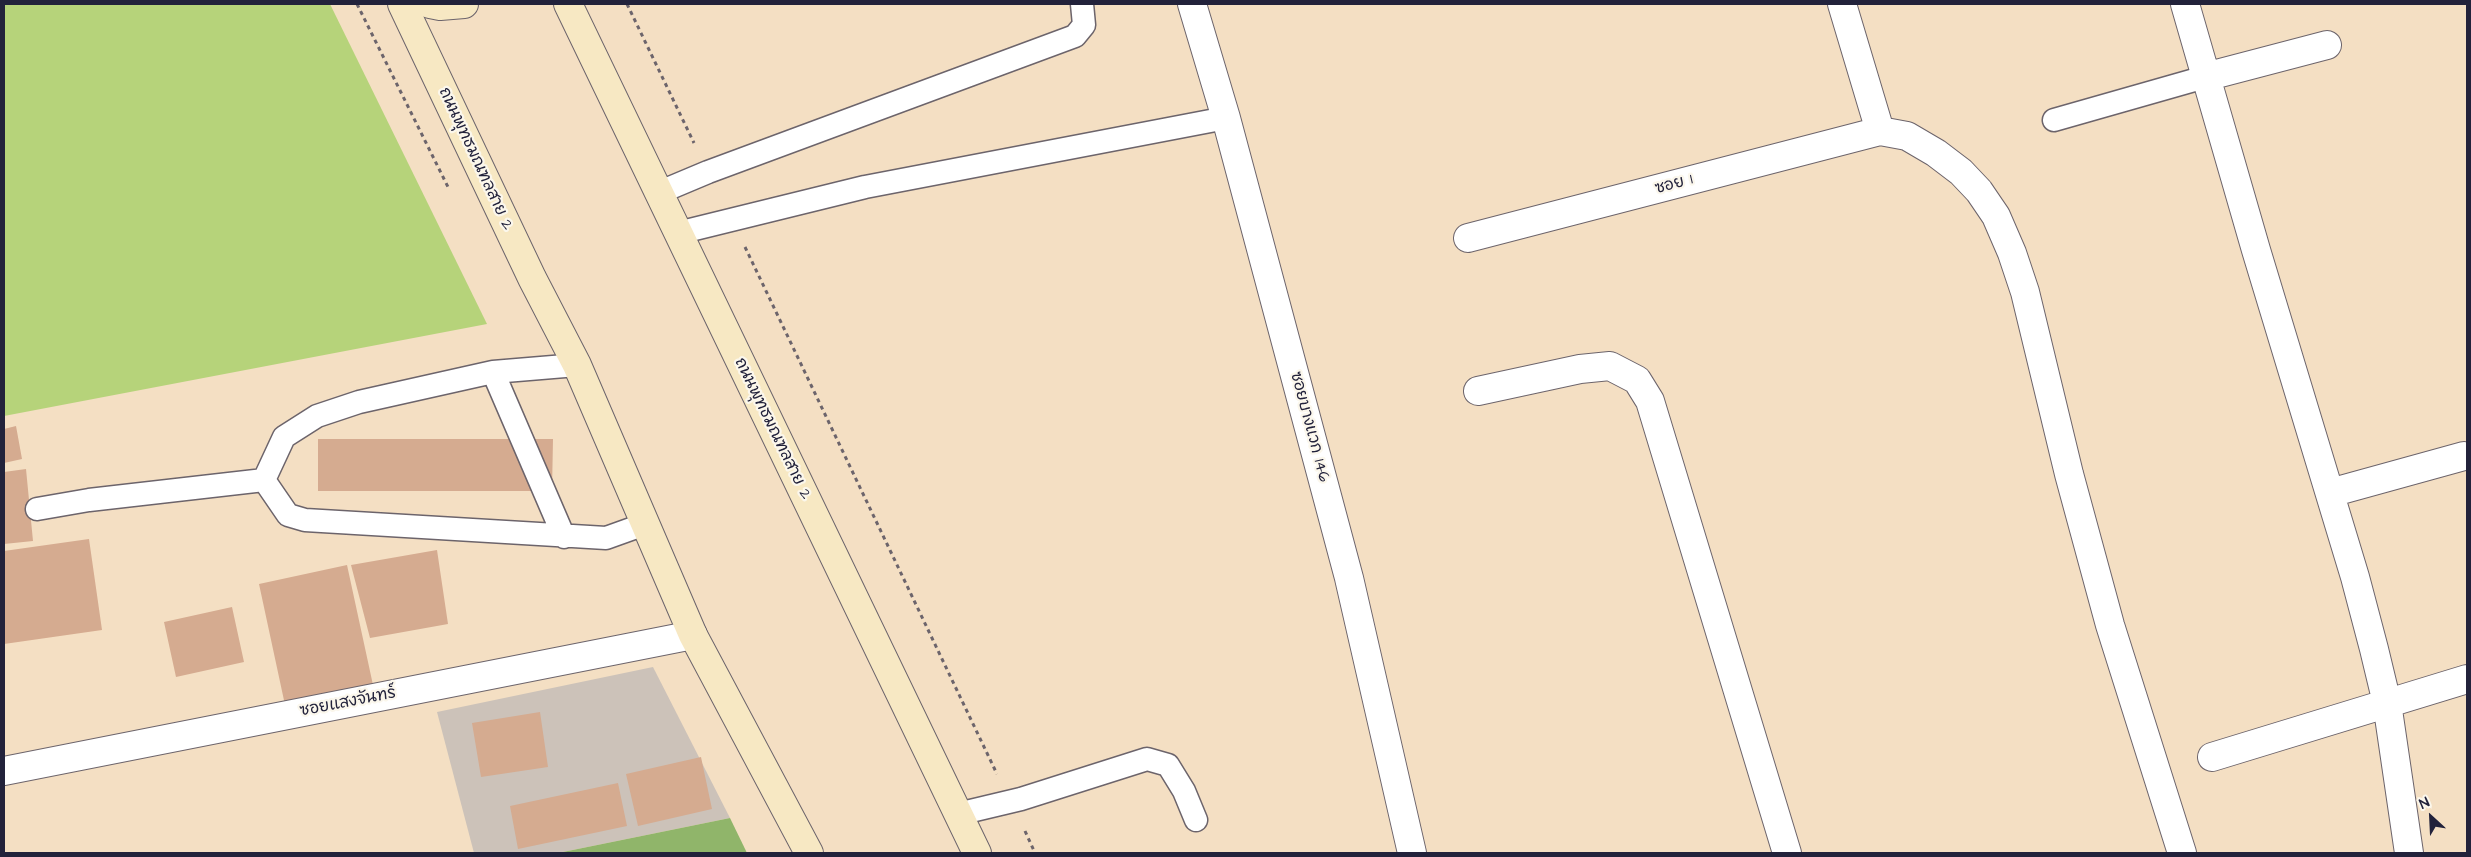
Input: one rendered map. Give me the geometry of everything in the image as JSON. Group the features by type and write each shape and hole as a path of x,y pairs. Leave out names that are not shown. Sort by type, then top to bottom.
{"main road":[{"name":"ถนนพุทธมณฑลสาย 2","path":"402,4 532,278 577,365 693,635 809,853"},
{"path":"430,4 440,6 464,4"},
{"name":"ถนนพุทธมณฑลสาย 2","path":"568,4 977,853"}],"street":[{"name":"ซอยบางแวก 146","path":"1192,4 1226,118 1349,578 1412,853"},
{"path":"1842,4 1880,131 1907,136 1936,153 1961,172 1979,190 1996,216 2009,245 2025,292 2069,474 2110,625 2182,853"},
{"path":"2185,4 2205,77 2358,586 2386,702 2409,853"},
{"path":"2205,77 2327,45"},
{"name":"ซอย 1","path":"1468,238 1880,131"},
{"path":"1478,390 1580,369 1610,366 1637,380 1650,401 1787,853"},
{"path":"2330,493 2464,456"},
{"name":"ซอยแสงจันทร์","path":"4,771 693,635"},
{"path":"2212,757 2386,702 2467,679"}],"lane":[{"path":"658,193 708,172 1075,36 1084,25 1082,4"},
{"path":"2054,120 2205,77"},
{"path":"678,233 865,187 1226,118"},
{"path":"264,480 284,437 318,416 359,402 493,372 577,365"},
{"path":"493,372 564,537"},
{"path":"37,509 89,500 264,480"},
{"path":"264,480 288,515 305,520 564,537 606,538 645,524"},
{"path":"958,814 1010,802 1147,759 1168,765 1184,791 1196,820"}],"path":[{"path":"627,4 708,172"},
{"path":"731,219 1035,853"}],"shaded area":[{"path":"653,667 730,818 558,853 474,853 437,712"}],"green space":[{"path":"4,4 330,4 487,324 4,416"},
{"path":"730,818 747,853 558,853"}],"building":[{"path":"16,426 22,459 4,463 4,429"},
{"path":"318,439 553,439 552,491 318,491"},
{"path":"26,469 33,541 4,544 4,472"},
{"path":"89,539 102,630 4,644 4,551"},
{"path":"437,550 448,624 370,638 351,565"},
{"path":"347,565 373,685 285,705 259,584"},
{"path":"232,607 244,662 176,677 164,622"},
{"path":"540,712 548,767 481,777 472,723"},
{"path":"701,757 712,809 638,826 626,774"},
{"path":"618,783 627,826 518,849 510,806"}]}
